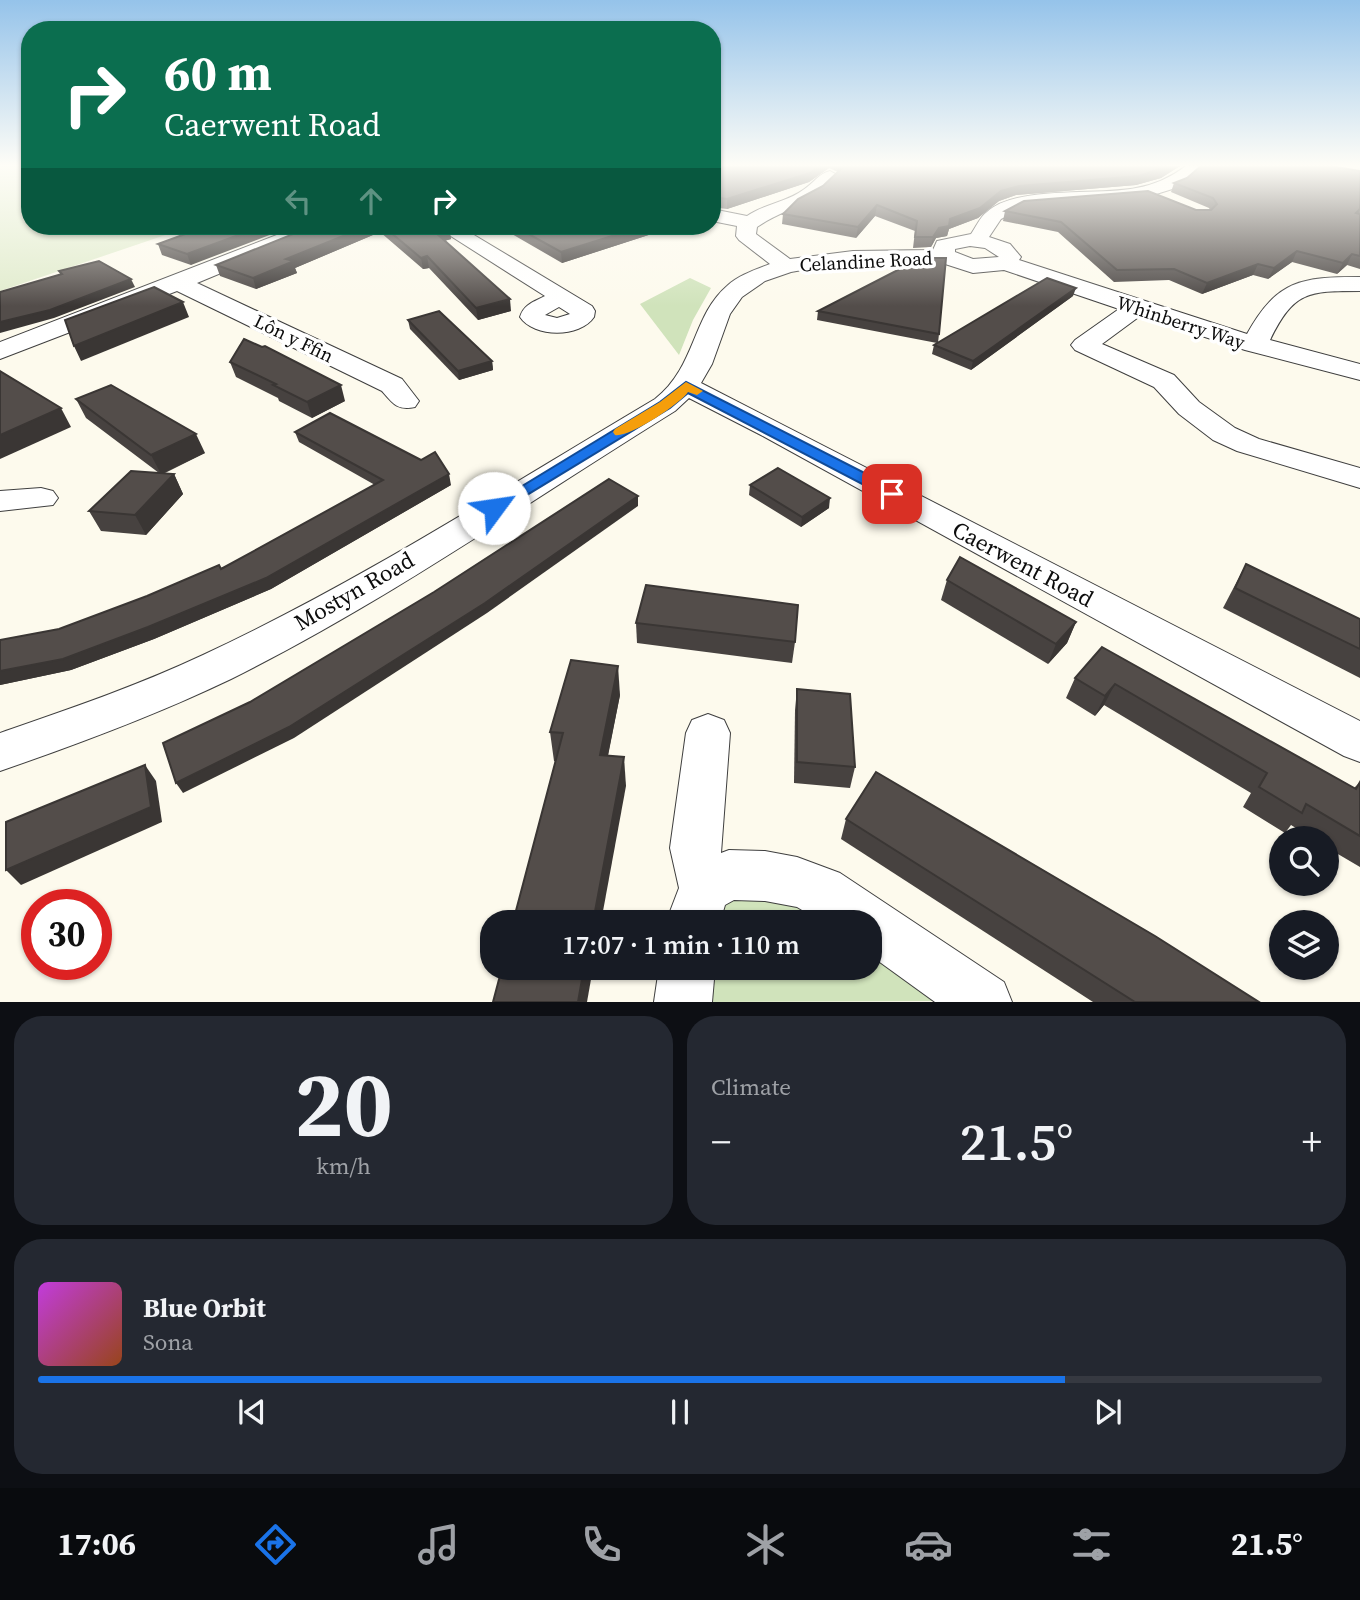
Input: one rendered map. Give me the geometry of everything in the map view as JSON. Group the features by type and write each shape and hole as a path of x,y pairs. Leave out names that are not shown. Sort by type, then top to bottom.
{"street":[{"path":"721,217 750,222 765,213"},
{"path":"976,241 994,215 999,213"},
{"path":"750,222 746,236 786,266"},
{"path":"0,351 295,235"},
{"path":"460,235 552,290 560,298"},
{"path":"976,241 992,244 1007,252 1010,257 1005,263 976,266 945,256 942,249 950,242 976,241"},
{"name":"Celandine Road","path":"686,386 726,299 749,279 786,266 824,260 945,256"},
{"name":"Whinberry Way","path":"1005,263 1254,345 1360,372"},
{"name":"Lôn y Ffin","path":"178,283 392,385 405,401"},
{"path":"1254,345 1278,305 1290,294 1308,288 1360,284"},
{"path":"1136,308 1073,349 1164,381 1189,408 1224,434 1248,445 1360,478"},
{"name":"Caerwent Road","path":"686,386 772,429 1360,743"},
{"name":"Mostyn Road","path":"0,752 169,688 315,616 665,405 680,395 686,386"},
{"path":"0,501 41,498"},
{"path":"699,905 695,848 708,733"},
{"path":"699,905 729,875 765,876 797,882 822,891 850,910"},
{"path":"882,932 984,1002"},
{"path":"683,1002 686,980"}],"green space":[{"path":"0,213 21,213 21,235 165,235 0,291"},
{"path":"690,278 711,288 693,320 679,355 640,304"},
{"path":"734,896 797,901 810,910 717,910"},
{"path":"882,958 944,1001 701,1002 703,980 882,980"}],"building":[{"path":"784,213 870,213 858,227"},
{"path":"896,213 967,213 950,219 949,226 939,228 933,237 915,237 917,221"},
{"path":"1014,213 1356,213 1360,214 1360,256 1352,254 1343,263 1297,251 1274,268 1258,264 1207,283 1174,269 1117,270 1061,222"},
{"path":"182,235 239,235 187,254 158,244"},
{"path":"291,235 346,235 286,259 294,261 253,278 216,265"},
{"path":"394,235 438,235 510,299 476,308 427,256 421,258"},
{"path":"530,235 615,235 561,252"},
{"path":"921,258 946,258 939,334 818,311"},
{"path":"99,261 131,279 50,310 0,322 0,292 62,274 59,271"},
{"path":"1047,278 1076,288 973,361 934,345"},
{"path":"154,287 183,302 74,346 65,320"},
{"path":"439,311 492,361 458,371 408,320"},
{"path":"244,339 265,346 341,385 307,402 230,362"},
{"path":"0,371 61,408 0,435"},
{"path":"111,385 196,434 151,455 76,399"},
{"path":"330,413 421,460 435,452 449,474 266,578 63,659 0,671 0,640 59,629 219,565 221,569 383,480 295,432"},
{"path":"778,468 830,498 802,517 750,485"},
{"path":"131,471 174,474 135,515 89,511"},
{"path":"609,479 638,496 485,603 289,727 176,783 163,743 250,702 434,592"},
{"path":"960,557 1076,622 1056,644 947,580"},
{"path":"1246,564 1360,619 1360,649 1235,588"},
{"path":"646,585 798,605 795,642 636,623"},
{"path":"1102,647 1356,789 1360,782 1360,836 1306,804 1302,813 1259,787 1267,773 1115,684 1105,696 1075,678"},
{"path":"571,660 618,666 600,755 624,757 595,910 516,910 563,733 550,732"},
{"path":"797,689 850,694 855,767 797,762"},
{"path":"145,765 151,807 6,870 6,822"},
{"path":"876,772 1155,936 1259,1002 1135,1002 846,819"},
{"path":"499,980 582,980 578,1002 493,1002"}],"slow traffic":[{"path":"620,432 680,395 686,386 697,391"}],"route":[{"path":"494,508 665,405 680,395 686,386 892,494"}]}
